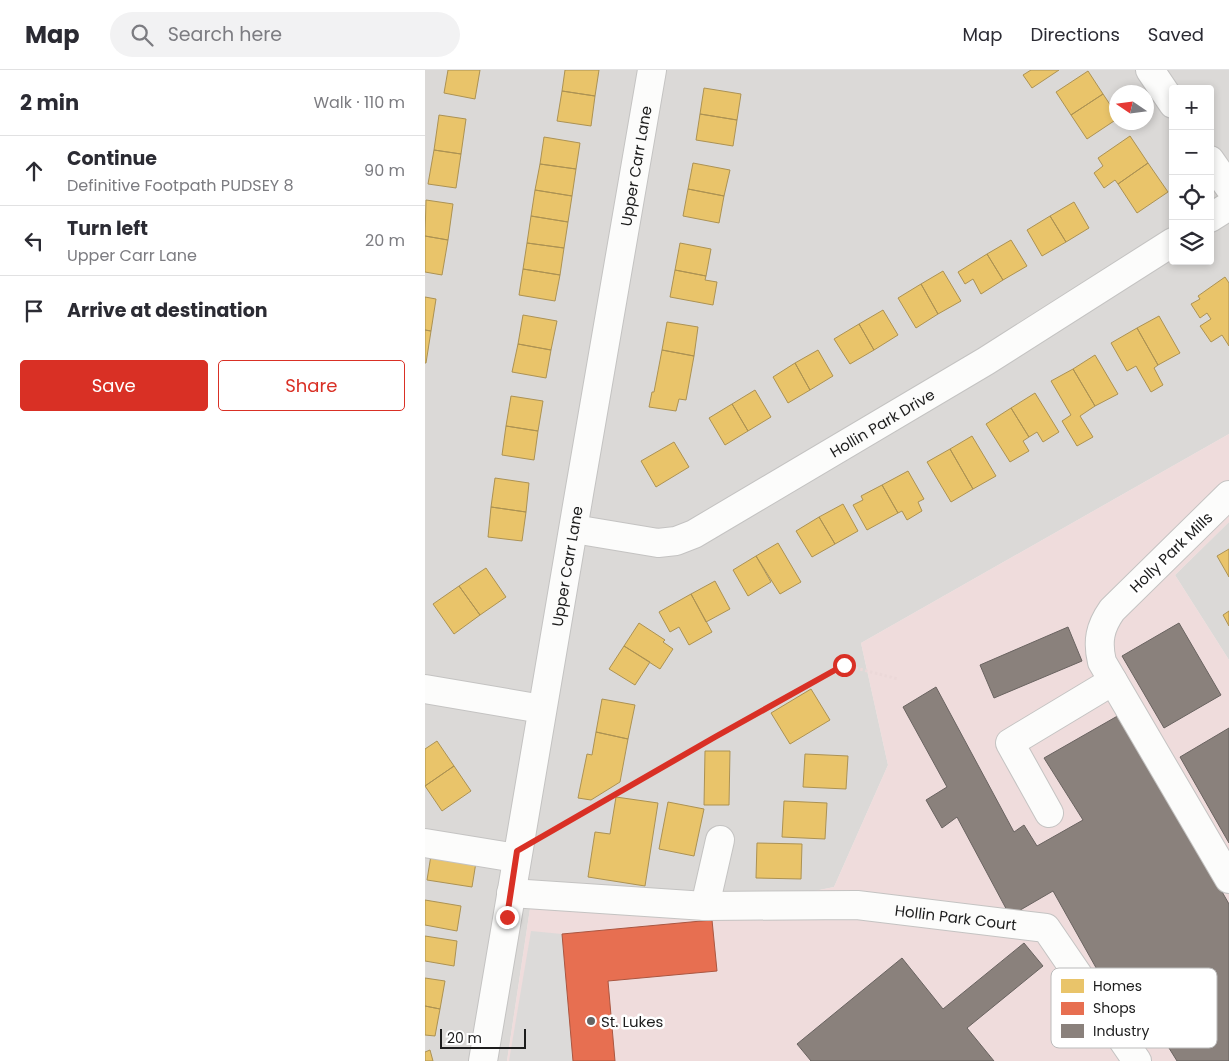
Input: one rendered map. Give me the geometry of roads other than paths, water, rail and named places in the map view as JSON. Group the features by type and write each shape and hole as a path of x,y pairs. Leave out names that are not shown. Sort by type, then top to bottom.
{"street":[{"name":"Upper Carr Lane","path":"483,1061 652,70"},
{"path":"1149,70 1169,98"},
{"path":"1214,166 1229,187"},
{"path":"1214,215 1229,206"},
{"name":"Hollin Park Drive","path":"574,529 658,543 676,541 693,534 986,362 1169,245"},
{"name":"Holly Park Mills","path":"1229,495 1113,610 1104,621 1099,636 1102,662 1229,879"},
{"path":"1049,813 1010,743 1113,681"},
{"path":"425,689 542,709"},
{"path":"705,906 720,840"},
{"path":"425,843 517,855"},
{"name":"Hollin Park Court","path":"511,893 705,906 857,906 1046,928 1073,968"},
{"name":"Hollin Park Court","path":"1128,1048 1137,1061"}],"place":[{"name":"St. Lukes","path":"591,1021"}]}
